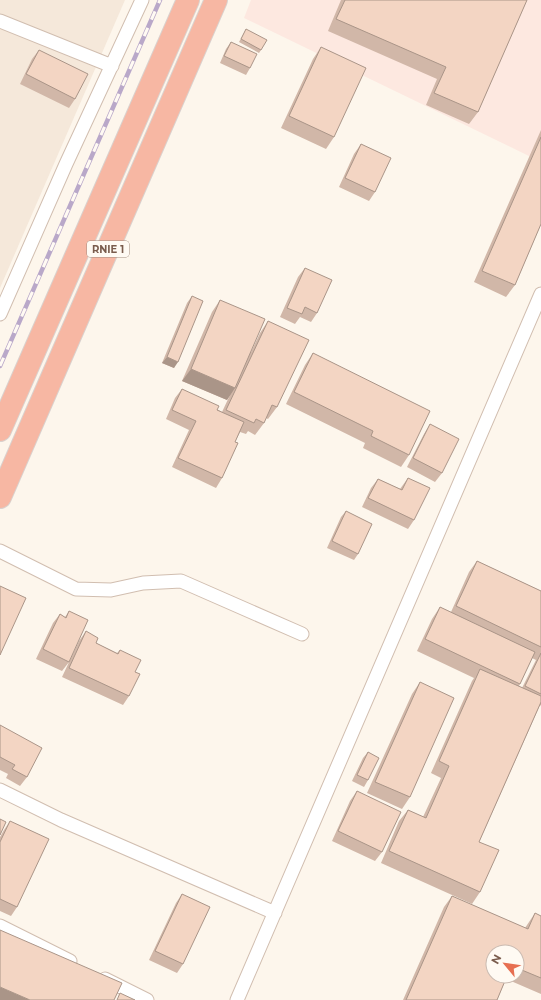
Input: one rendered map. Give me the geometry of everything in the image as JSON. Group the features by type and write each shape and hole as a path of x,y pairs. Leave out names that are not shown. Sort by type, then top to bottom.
{"highway":[{"name":"RNIE 1","path":"0,430 188,0"},
{"name":"RNIE 1","path":"0,497 216,0"}],"street":[{"path":"0,314 66,164 142,0"},
{"path":"0,22 112,66"},
{"path":"237,1000 541,294"},
{"path":"0,551 76,590 111,590 143,583 181,581 302,634"},
{"path":"0,790 61,820 275,913"},
{"path":"0,926 147,1000"}],"shaded area":[{"path":"0,0 125,0 0,288"},
{"path":"251,0 541,0 541,135 531,157 244,18"}],"building":[{"path":"345,0 527,0 478,112 434,93 446,67 336,19"},
{"path":"246,29 267,40 261,50 241,39"},
{"path":"231,42 257,54 250,68 224,56"},
{"path":"321,47 366,68 334,137 289,116"},
{"path":"39,50 88,74 75,99 26,74"},
{"path":"541,137 541,224 515,285 482,271"},
{"path":"361,144 391,158 375,192 345,178"},
{"path":"305,268 332,280 317,313 305,307 302,314 287,308"},
{"path":"192,296 203,301 178,362 167,357"},
{"path":"220,300 265,319 235,388 191,369"},
{"path":"268,321 309,340 277,407 272,405 264,423 256,419 254,423 226,410"},
{"path":"313,353 430,411 409,455 371,436 373,431 294,392"},
{"path":"182,389 219,406 217,410 244,422 235,442 238,443 222,478 178,458 196,421 172,410"},
{"path":"430,424 459,439 442,473 413,458"},
{"path":"408,478 430,488 414,520 368,498 378,479 402,490"},
{"path":"346,511 372,524 358,554 332,541"},
{"path":"477,561 541,591 541,647 456,606"},
{"path":"0,586 26,598 0,655"},
{"path":"440,607 535,652 520,684 425,639"},
{"path":"69,611 88,620 69,662 43,649 60,614 66,618"},
{"path":"86,631 98,638 96,643 118,654 120,650 141,660 135,672 140,674 129,696 69,668"},
{"path":"541,653 541,694 525,686"},
{"path":"480,669 541,696 541,702 479,842 499,850 480,892 389,851 408,810 426,818 449,766 439,761"},
{"path":"420,682 454,698 410,797 375,782"},
{"path":"0,725 42,748 27,777 12,769 15,765 0,757"},
{"path":"368,752 379,758 368,780 357,775"},
{"path":"357,791 401,812 382,852 338,831"},
{"path":"0,819 6,822 0,835"},
{"path":"10,821 49,839 17,907 0,899 0,842"},
{"path":"182,894 210,907 183,964 155,951"},
{"path":"452,896 528,929 535,913 541,916 541,978 525,971 525,944 485,944 485,984 504,984 497,1000 406,1000"},
{"path":"0,930 122,983 114,1000 30,1000 0,987"},
{"path":"120,993 135,1000 117,1000"}],"railway":[{"path":"0,366 160,0"}]}
